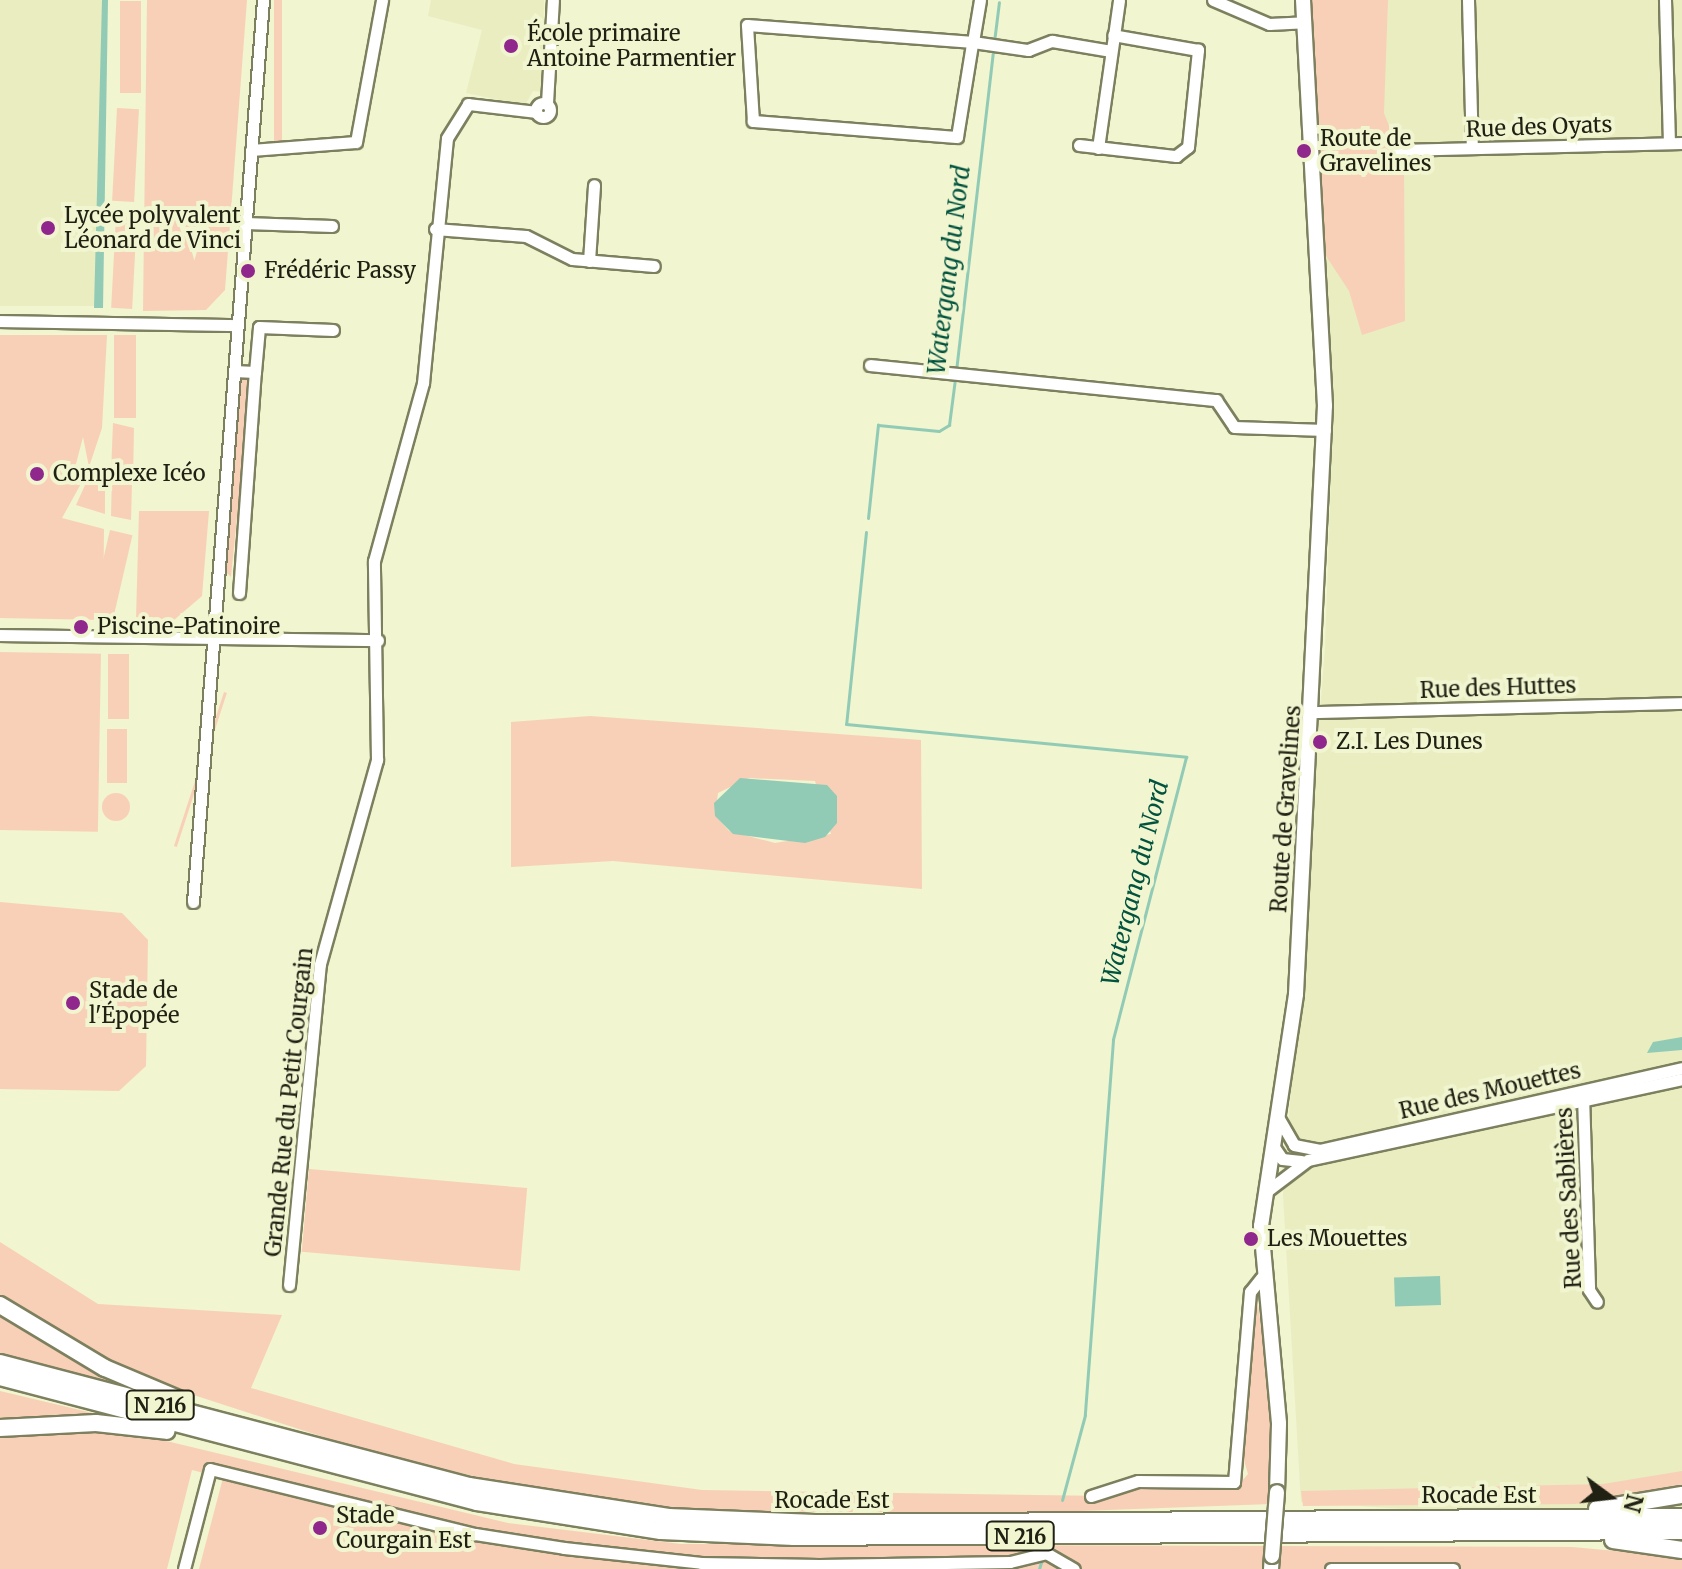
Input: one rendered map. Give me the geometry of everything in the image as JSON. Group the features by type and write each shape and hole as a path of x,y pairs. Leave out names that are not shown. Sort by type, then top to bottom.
{"highway":[{"path":"0,1305 151,1390 321,1448"},
{"name":"Rocade Est","path":"0,1363 321,1448 543,1501 715,1521 1682,1517"},
{"name":"Rocade Est","path":"0,1377 495,1506 681,1532 1682,1531"},
{"path":"0,1428 96,1423 223,1436"},
{"path":"1500,1518 1682,1495"},
{"path":"1576,1532 1682,1550"}],"main road":[{"name":"Route de Gravelines","path":"1271,1562 1277,1492 1278,1407 1261,1278 1263,1199 1295,1002 1314,712 1325,430 1303,0"}],"street":[{"path":"193,902 263,0"},
{"path":"251,150 356,142 382,0"},
{"name":"Grande Rue du Petit Courgain","path":"289,1285 322,956 377,760 378,640 374,561 423,383 435,229 458,111 475,103 536,112 547,103 553,0"},
{"path":"980,0 973,42 957,137 753,121 747,25 973,42 1028,50 1052,41 1111,51"},
{"path":"1098,148 1119,0"},
{"path":"1213,0 1269,24 1304,22"},
{"path":"1468,0 1472,148"},
{"path":"1665,0 1676,143"},
{"path":"1079,145 1181,155 1197,94 1196,48 1113,35"},
{"name":"Rue des Oyats","path":"1397,150 1676,143"},
{"path":"589,261 594,185"},
{"path":"245,223 332,226"},
{"path":"435,229 526,236 589,261 654,266"},
{"path":"0,321 237,325"},
{"path":"218,582 239,588 259,327 333,330"},
{"path":"870,365 1216,400 1234,427 1325,430"},
{"path":"234,371 255,372"},
{"path":"0,635 378,640"},
{"name":"Rue des Huttes","path":"1314,712 1682,703"},
{"name":"Rue des Mouettes","path":"1583,1096 1682,1068"},
{"name":"Rue des Mouettes","path":"1278,1157 1307,1155 1583,1096 1682,1079"},
{"name":"Rue des Sablières","path":"1583,1096 1589,1290 1597,1302"},
{"path":"1277,1111 1286,1136 1307,1155"},
{"path":"1267,1169 1278,1157 1272,1139"},
{"name":"Rue des Mouettes","path":"1263,1199 1279,1175 1307,1155"},
{"path":"1091,1496 1138,1481 1234,1482 1250,1292 1261,1278"},
{"path":"184,1569 210,1469 475,1534 564,1548 701,1563 819,1565 1010,1562 1046,1553 1074,1569"},
{"path":"1331,1569 1453,1569"}],"shaded area":[{"name":"Lycée polyvalent Léonard de Vinci","path":"0,0 102,0 102,306 0,306"},
{"path":"102,0 108,0 103,308 94,308"},
{"path":"147,0 247,0 225,290 206,310 143,311"},
{"path":"274,0 282,0 282,145 274,145"},
{"name":"École primaire Antoine Parmentier","path":"431,0 544,0 542,92 533,91 525,105 466,93 482,30 428,16"},
{"path":"1309,0 1388,0 1384,113 1404,164 1405,321 1362,335 1349,291 1324,253"},
{"path":"1317,0 1682,0 1682,1528 1301,1502 1283,1195 1325,648 1333,422"},
{"path":"120,1 141,1 141,93 120,93"},
{"path":"117,108 139,109 134,202 112,201"},
{"path":"116,216 137,217 132,309 111,308"},
{"name":"Complexe Icéo","path":"0,335 107,335 102,428 89,467 83,437 71,483 88,471 62,518 104,529 103,620 0,618"},
{"path":"114,335 136,335 136,418 114,418"},
{"path":"240,376 251,377 231,577 225,571"},
{"path":"113,423 134,428 133,478 111,473"},
{"path":"91,472 105,476 105,514 76,505"},
{"path":"112,477 132,483 131,520 111,516"},
{"path":"139,511 209,511 202,596 174,620 136,619"},
{"path":"110,530 132,535 112,623 90,618"},
{"path":"0,652 101,654 98,832 0,830"},
{"path":"108,654 129,654 129,719 108,719"},
{"path":"224,692 227,693 177,847 174,846"},
{"path":"590,716 921,740 922,889 613,861 511,867 511,722","holes":["749,778 815,781 831,834 775,843 729,831 715,815 718,793"]},
{"path":"107,729 127,729 127,783 107,783"},
{"path":"740,778 827,785 837,796 837,823 825,837 805,843 733,834 715,816 714,803"},
{"path":"116,793 126,797 130,807 126,817 116,821 106,817 102,807 106,797"},
{"name":"Stade de l'Épopée","path":"0,902 122,913 148,940 146,1066 119,1091 0,1089"},
{"path":"1682,1037 1682,1050 1647,1053 1653,1042"},
{"path":"309,1169 527,1188 520,1271 302,1252"},
{"path":"0,1242 98,1304 282,1315 251,1388 514,1464 702,1490 1108,1496 1135,1486 1236,1488 1248,1474 1241,1450 1256,1291 1271,1397 1271,1504 1026,1513 695,1511 526,1488 376,1454 135,1376 0,1298"},
{"path":"1440,1276 1441,1305 1395,1307 1394,1278"},
{"path":"0,1309 143,1391 0,1357"},
{"path":"0,1391 122,1420 133,1433 508,1523 681,1544 1572,1547 1682,1557 1682,1569 199,1569 223,1478 192,1470 167,1569 0,1569"},
{"path":"1682,1471 1682,1490 1575,1504 1303,1506 1301,1491 1603,1484"}],"waterway":[{"name":"Watergang du Nord","path":"994,42 999,2"},
{"name":"Watergang du Nord","path":"956,371 993,49"},
{"name":"Watergang du Nord","path":"868,518 878,425 939,431 949,425 955,379"},
{"name":"Watergang du Nord","path":"866,532 846,724 1186,757 1113,1040 1085,1415 1062,1500"},
{"name":"Watergang du Nord","path":"1039,1569 1042,1559"}],"place":[{"name":"École primaire Antoine Parmentier","path":"511,46"},
{"name":"Route de Gravelines","path":"1304,151"},
{"name":"Lycée polyvalent Léonard de Vinci","path":"48,228"},
{"name":"Frédéric Passy","path":"248,271"},
{"name":"Complexe Icéo","path":"37,474"},
{"name":"Piscine-Patinoire","path":"81,627"},
{"name":"Z.I. Les Dunes","path":"1320,742"},
{"name":"Stade de l'Épopée","path":"73,1003"},
{"name":"Les Mouettes","path":"1251,1239"},
{"name":"Stade Courgain Est","path":"320,1528"}]}
